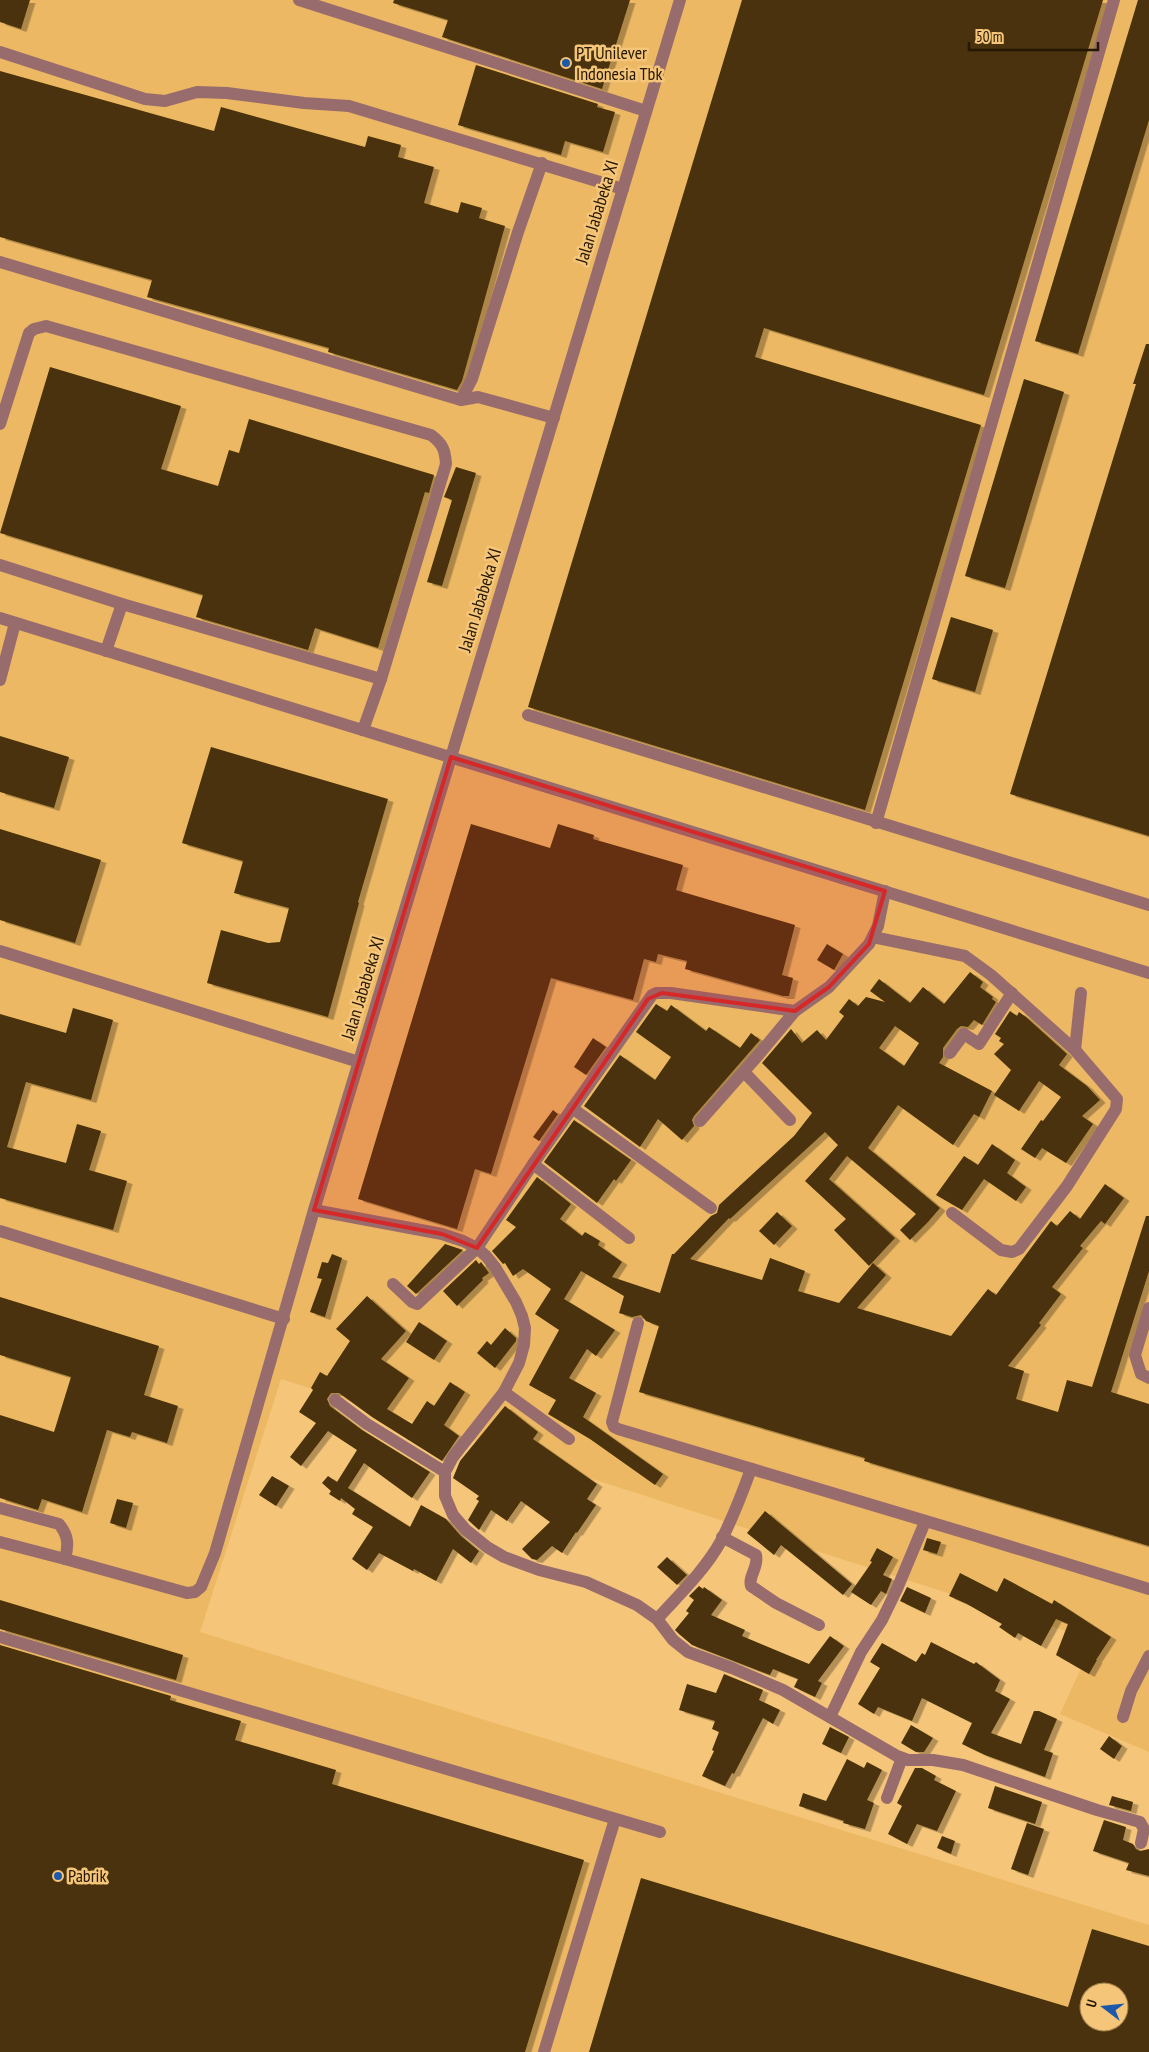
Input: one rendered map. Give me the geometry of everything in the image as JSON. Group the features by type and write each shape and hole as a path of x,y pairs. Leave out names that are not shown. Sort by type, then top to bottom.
{"street":[{"path":"299,0 646,111"},
{"name":"Jalan Jababeka XI","path":"65,1559 188,1593 198,1591 215,1554 314,1210 680,0"},
{"path":"876,822 1114,0"},
{"path":"0,52 145,99 165,100 196,92 227,93 348,106 622,189"},
{"path":"461,400 472,379 518,232 542,164"},
{"path":"0,262 461,400 478,397 554,418"},
{"path":"0,424 27,338 34,328 46,326 431,435 440,442 445,450 446,464 381,679 363,730"},
{"path":"0,565 122,604 381,679"},
{"path":"106,650 122,604"},
{"path":"0,618 1149,973"},
{"path":"0,680 15,622"},
{"path":"528,715 1149,905"},
{"path":"700,1121 744,1072 794,1010 830,987 865,949 873,937 883,908 885,892"},
{"path":"873,937 962,954 992,975 1075,1050 1117,1099 1116,1109 1061,1194 1019,1249 1012,1252 1001,1250 952,1213"},
{"path":"0,951 359,1062"},
{"path":"393,1284 412,1302 417,1304 477,1248 648,999 656,993 794,1010"},
{"path":"950,1053 964,1034 979,1044 1012,993"},
{"path":"1075,1050 1081,993"},
{"path":"744,1072 790,1120"},
{"path":"572,1108 710,1208"},
{"path":"533,1164 629,1238"},
{"path":"314,1210 442,1234 463,1241 477,1248 495,1268 508,1288 522,1316 525,1328 524,1346 519,1363 504,1392 453,1458 445,1472 445,1496 454,1515 466,1530 487,1547 504,1557 526,1566 586,1582 606,1590 657,1619 673,1640 688,1652 784,1690 902,1758 963,1765 1097,1810 1131,1819 1144,1826 1144,1835 1141,1842"},
{"path":"0,1231 284,1319"},
{"path":"1149,1308 1135,1355 1141,1374 1149,1378"},
{"path":"638,1322 612,1422 613,1426 618,1429 1149,1589"},
{"path":"504,1392 569,1439"},
{"path":"334,1400 367,1424 445,1472"},
{"path":"657,1619 698,1573 722,1536 739,1503 751,1469"},
{"path":"0,1508 59,1524 64,1530 68,1541 65,1559 0,1542"},
{"path":"830,1718 861,1652 882,1620 894,1597 926,1522"},
{"path":"722,1536 758,1559 750,1581 751,1586 819,1625"},
{"path":"0,1637 660,1832"},
{"path":"1123,1718 1130,1691 1149,1656"},
{"path":"887,1798 902,1758"},
{"path":"544,2052 615,1819"}],"highlighted area":[{"path":"451,757 885,891 869,944 829,987 795,1011 662,993 648,999 477,1248 442,1234 314,1210"}],"shaded area":[{"path":"0,0 1149,0 1149,1752 1060,1714 1094,1640 281,1379 200,1632 1149,1925 1149,2052 0,2052"}],"building":[{"path":"0,0 30,0 21,29 0,22"},
{"name":"PT Unilever Indonesia Tbk","path":"394,0 630,0 602,89 442,37 448,20 393,3"},
{"path":"742,0 1103,0 984,395 764,328 755,357 981,425 865,810 528,707"},
{"path":"1138,0 1149,0 1149,120 1078,354 1035,341"},
{"path":"476,65 598,104 597,107 615,112 603,152 565,141 561,155 458,125"},
{"path":"0,71 214,131 221,107 365,147 368,136 401,145 398,157 434,167 424,203 458,213 461,202 482,208 479,218 505,226 462,381 457,390 328,352 329,348 147,297 152,280 0,237"},
{"path":"1146,344 1149,344 1149,836 1010,794 1136,384 1133,384"},
{"path":"50,367 181,406 161,469 218,486 229,450 239,453 249,419 434,475 429,493 425,492 378,648 315,628 308,650 196,617 203,595 0,533"},
{"path":"1024,379 1064,392 1005,588 965,576"},
{"path":"456,467 476,473 442,586 427,582 452,500 444,497"},
{"path":"951,617 993,630 975,692 932,679"},
{"path":"0,736 69,757 54,808 0,792"},
{"path":"211,747 388,799 358,902 328,1017 207,983 221,930 268,943 280,942 289,908 234,893 243,861 182,843"},
{"path":"471,824 550,848 558,824 594,835 593,839 683,865 676,890 795,925 782,975 793,978 789,996 783,996 685,969 687,961 658,954 656,962 644,959 633,1000 551,978 491,1174 475,1169 457,1229 358,1199"},
{"path":"0,829 101,860 75,943 0,920"},
{"path":"827,944 843,954 834,970 817,960"},
{"path":"970,972 983,982 980,987 993,997 992,999 996,1002 982,1025 974,1020 968,1027 961,1026 957,1029 943,1048 943,1057 939,1063 992,1091 979,1117 974,1114 953,1145 898,1105 868,1148 940,1208 928,1222 910,1240 900,1230 916,1214 847,1156 829,1179 895,1238 869,1266 834,1230 846,1219 805,1181 838,1145 825,1132 729,1218 690,1259 762,1280 770,1258 805,1271 798,1291 839,1303 873,1263 886,1275 857,1308 951,1336 988,1289 996,1295 1051,1221 1057,1226 1070,1211 1080,1219 1105,1184 1124,1198 1105,1224 1101,1221 1080,1246 1083,1248 1052,1287 1061,1294 1039,1323 1041,1325 1008,1366 1024,1371 1016,1399 1058,1412 1067,1380 1092,1387 1146,1216 1149,1216 1149,1271 1111,1392 1149,1404 1149,1546 864,1461 865,1458 639,1392 659,1326 646,1321 641,1315 632,1317 619,1313 624,1296 581,1271 564,1299 615,1330 596,1356 587,1349 569,1378 596,1393 583,1417 663,1474 655,1485 590,1439 548,1414 556,1400 529,1385 559,1330 535,1314 551,1289 523,1269 513,1276 505,1263 503,1264 492,1251 516,1227 506,1220 537,1177 571,1204 560,1219 582,1236 585,1232 600,1241 598,1245 622,1262 612,1277 660,1293 672,1254 711,1216 717,1213 719,1205 794,1136 812,1113 762,1063 791,1029 802,1043 817,1030 826,1040 844,1016 839,1012 849,999 858,1006 866,997 885,1002 870,991 879,979 910,1003 923,987 944,1004","holes":["895,1026 919,1043 904,1066 879,1048"]},
{"path":"656,1004 667,1011 671,1005 706,1031 709,1027 740,1048 751,1033 760,1040 694,1116 692,1120 694,1126 682,1140 658,1119 640,1147 584,1106 620,1055 655,1080 671,1057 636,1032"},
{"path":"73,1008 113,1020 91,1100 26,1082 7,1147 66,1163 77,1124 101,1131 89,1170 127,1181 113,1230 0,1198 0,1014 66,1033"},
{"path":"1010,1011 1017,1016 1019,1012 1026,1017 1067,1054 1059,1065 1087,1086 1100,1100 1082,1116 1093,1124 1066,1163 1042,1148 1035,1158 1021,1149 1041,1120 1043,1121 1061,1097 1039,1081 1019,1111 994,1095 1011,1070 994,1054 1004,1044 999,1041 1001,1038 995,1034"},
{"path":"593,1038 606,1047 586,1075 574,1067"},
{"path":"553,1110 558,1114 539,1141 533,1137"},
{"path":"574,1120 631,1160 616,1181 614,1179 597,1203 544,1162"},
{"path":"992,1144 1015,1160 1007,1173 1026,1187 1016,1201 984,1179 962,1210 936,1195 964,1156 978,1165"},
{"path":"777,1212 792,1226 774,1245 759,1231"},
{"path":"445,1244 463,1250 416,1294 407,1286"},
{"path":"332,1254 342,1258 325,1317 310,1312 322,1279 317,1278 322,1262 328,1263"},
{"path":"476,1260 479,1264 481,1262 489,1273 482,1278 483,1280 457,1306 443,1291"},
{"path":"367,1296 406,1331 381,1359 409,1378 387,1409 412,1424 427,1401 434,1406 450,1382 465,1392 444,1425 459,1436 442,1461 372,1417 339,1393 331,1393 327,1399 330,1406 362,1430 430,1472 412,1498 364,1463 348,1488 410,1527 421,1505 446,1519 461,1536 479,1551 471,1563 453,1549 436,1581 379,1553 367,1570 352,1559 373,1527 352,1514 355,1509 341,1498 340,1501 329,1494 331,1491 322,1483 328,1476 337,1482 357,1450 328,1431 301,1466 290,1457 316,1423 299,1412 313,1390 311,1388 320,1372 327,1376 350,1341 336,1329"},
{"path":"0,1297 159,1346 144,1395 178,1406 167,1443 132,1432 130,1437 107,1430 82,1512 42,1499 38,1510 0,1498 0,1415 54,1432 71,1377 0,1355"},
{"path":"419,1322 447,1341 434,1360 406,1342"},
{"path":"505,1328 516,1338 516,1341 495,1368 477,1353 487,1341 491,1345"},
{"path":"505,1406 538,1432 533,1439 597,1484 587,1499 596,1505 562,1553 552,1546 537,1560 532,1559 522,1549 550,1522 521,1501 507,1521 491,1510 479,1530 468,1520 479,1501 476,1499 479,1496 453,1478 460,1461"},
{"path":"272,1476 289,1486 276,1506 259,1495"},
{"path":"117,1499 133,1503 126,1528 110,1523"},
{"path":"765,1511 852,1584 843,1595 781,1545 774,1555 747,1533"},
{"path":"927,1538 941,1542 937,1554 923,1550"},
{"path":"877,1548 893,1557 883,1575 892,1579 886,1594 881,1591 871,1605 851,1592 872,1562 870,1561"},
{"path":"667,1557 687,1575 677,1585 657,1567"},
{"path":"960,1573 997,1592 1004,1578 1052,1604 1054,1600 1111,1637 1089,1674 1056,1655 1068,1624 1056,1619 1041,1646 1018,1633 1015,1638 999,1627 1002,1624 949,1596"},
{"path":"699,1586 703,1589 704,1587 722,1600 711,1615 745,1630 742,1636 809,1664 830,1636 844,1646 818,1681 822,1683 815,1697 794,1687 798,1679 773,1669 770,1675 692,1645 679,1634 675,1630 689,1613 686,1611 694,1600 689,1596"},
{"path":"907,1587 931,1598 925,1613 900,1601"},
{"path":"0,1600 183,1655 176,1680 0,1629"},
{"path":"931,1642 974,1664 976,1662 1000,1680 995,1691 1010,1699 991,1733 1021,1744 1034,1711 1039,1711 1057,1719 1044,1750 1053,1753 1045,1777 985,1755 962,1744 972,1723 922,1698 912,1721 878,1707 874,1714 858,1704 880,1668 870,1662 882,1643 916,1662 922,1653 925,1655"},
{"path":"0,1645 171,1696 170,1700 241,1721 235,1740 336,1770 332,1784 584,1860 525,2052 0,2052"},
{"path":"724,1674 763,1690 759,1700 780,1710 773,1724 763,1718 734,1774 732,1773 725,1786 702,1776 714,1751 712,1750 719,1732 712,1729 715,1721 679,1710 687,1684 716,1693"},
{"path":"911,1725 933,1738 924,1752 916,1752 901,1743"},
{"path":"830,1727 849,1737 841,1753 822,1744"},
{"path":"1109,1736 1122,1746 1114,1759 1100,1749"},
{"path":"847,1759 864,1768 867,1762 882,1770 867,1800 874,1803 865,1829 843,1823 844,1821 799,1806 803,1793 826,1801"},
{"path":"915,1768 922,1768 936,1776 934,1780 956,1791 937,1831 917,1824 907,1844 888,1834 902,1806 897,1803"},
{"path":"995,1786 1042,1802 1035,1824 988,1808"},
{"path":"1112,1796 1133,1802 1131,1811 1109,1805"},
{"path":"1104,1820 1126,1827 1123,1840 1133,1844 1136,1849 1140,1851 1149,1849 1149,1876 1126,1870 1129,1863 1093,1851"},
{"path":"1027,1823 1044,1829 1028,1875 1011,1869"},
{"path":"942,1836 955,1841 951,1854 937,1848"},
{"path":"641,1878 1068,2007 1092,1929 1149,1946 1149,2052 589,2052"}],"place":[{"name":"PT Unilever Indonesia Tbk","path":"566,63"},
{"name":"Pabrik","path":"58,1876"}]}
